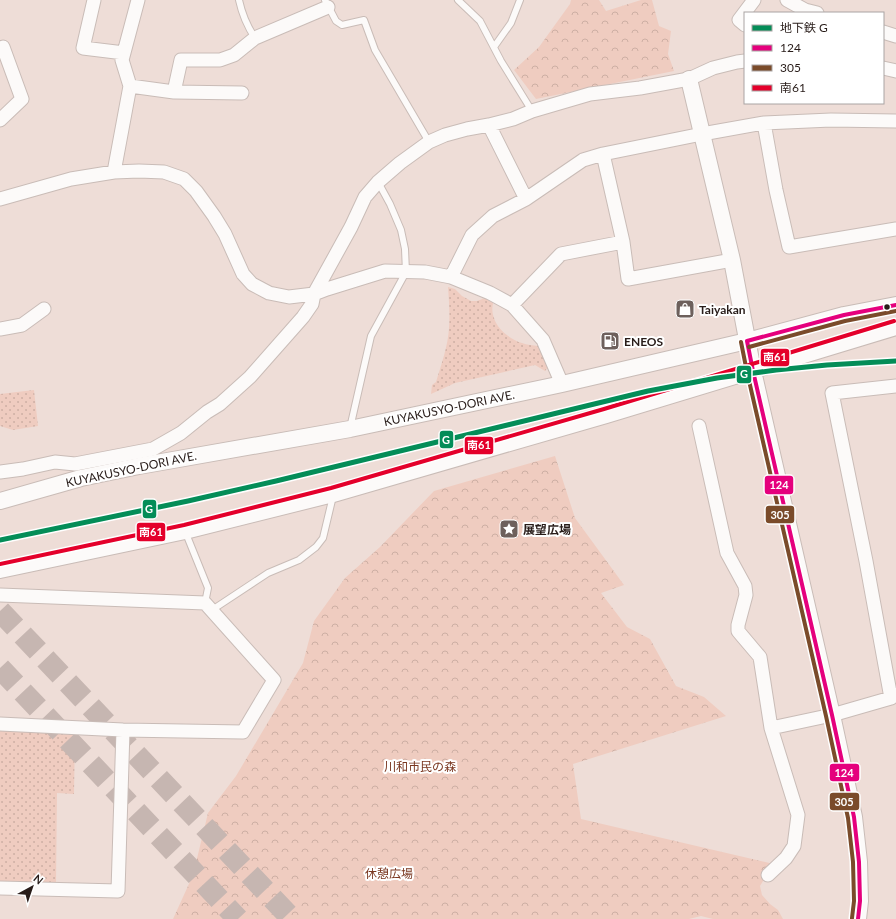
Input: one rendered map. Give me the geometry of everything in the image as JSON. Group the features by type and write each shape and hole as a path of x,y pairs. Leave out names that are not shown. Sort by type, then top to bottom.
{"street":[{"path":"94,0 83,48 124,53"},
{"path":"114,172 130,86 122,60 138,0"},
{"path":"745,12 754,0"},
{"path":"787,0 805,10 812,12"},
{"path":"174,92 181,60 220,60 234,55 255,38 326,3"},
{"path":"744,13 739,20 744,24"},
{"path":"884,32 896,36"},
{"path":"0,120 22,99 3,47"},
{"path":"0,472 55,462 78,471 153,449 180,433 220,404 250,377 303,317 312,304 314,294 366,197 378,182 400,163 429,142 445,135 512,119 532,111 590,94 640,88 689,79 713,68 744,61"},
{"path":"884,68 896,71"},
{"path":"689,79 732,260 753,371 854,817 859,862 860,901 858,919"},
{"path":"130,86 174,92 242,93"},
{"path":"451,277 472,235 493,216 526,199 583,160 603,154 764,123 831,120 896,121"},
{"path":"764,123 776,190 789,247 896,229"},
{"path":"489,125 526,199"},
{"path":"603,154 623,242 628,279 732,260"},
{"path":"0,199 70,179 114,172 164,172 184,179 196,191 225,234 243,274 252,284 269,293 289,297 314,294 385,271 425,272 451,277 490,293 512,305 543,340 562,384"},
{"path":"512,305 561,254 623,242"},
{"name":"KUYAKUSYO-DORI AVE.","path":"0,501 78,471 139,466 350,429 562,384 747,341 844,315 896,304"},
{"path":"0,329 22,325 44,310"},
{"path":"0,570 185,531 334,494 606,416 896,327"},
{"path":"771,728 832,715 894,697 832,393 896,386"},
{"path":"699,426 727,553 745,586 746,595 738,625 738,631 760,656 771,728 798,815 794,846 786,858 768,875"},
{"path":"0,595 209,606 274,680 243,732 123,730 0,724"},
{"path":"0,888 118,891 123,730"}],"lane":[{"path":"239,0 246,24 255,38"},
{"path":"458,0 480,21 501,61 532,111"},
{"path":"494,47 511,23 520,0"},
{"path":"326,3 336,21 342,25 364,20 375,50 429,142"},
{"path":"350,429 371,336 406,272 405,249 401,230 390,204 378,182"},
{"path":"185,531 208,588 209,606 268,573 298,560 316,546 323,538 334,494"}],"green space":[{"path":"571,0 599,0 606,11 641,0 652,0 659,26 671,31 668,54 674,71 536,99 514,70 539,47 570,4"},
{"path":"448,287 455,289 462,296 471,301 477,301 485,298 493,303 493,314 498,326 505,334 518,342 538,346 548,367 545,371 535,365 455,383 431,394 432,385 436,382 446,349 449,323"},
{"path":"34,390 38,426 13,430 0,426 0,394"},
{"name":"川和市民の森","path":"555,456 575,518 624,585 601,593 627,627 650,639 676,686 704,697 726,716 573,764 581,819 778,865 777,871 763,881 760,886 762,895 778,910 783,919 713,919 701,916 689,919 173,919 193,875 208,813 236,776 303,663 314,621 345,578 380,547 434,491"},
{"path":"1,730 75,732 74,794 57,793 56,883 0,882"}],"tunnel":[{"path":"0,611 292,919"},
{"path":"0,668 238,919"}],"metro line":[{"name":"G","path":"0,540 276,481 648,391 717,378 776,370 896,361"}],"transit line":[{"name":"124","path":"747,341 844,315 896,305"},
{"name":"305","path":"749,347 845,321 896,311"},
{"name":"南61","path":"0,564 184,525 331,488 604,409 894,321"},
{"name":"124","path":"747,341 854,817 859,862 860,901 858,919"},
{"name":"305","path":"741,342 848,818 853,862 854,901 852,918"}],"place":[{"name":"Taiyakan","path":"685,309"},
{"name":"ENEOS","path":"610,341"},
{"name":"展望広場","path":"509,529"}],"park label":[{"name":"休憩広場","path":"389,873"}]}
